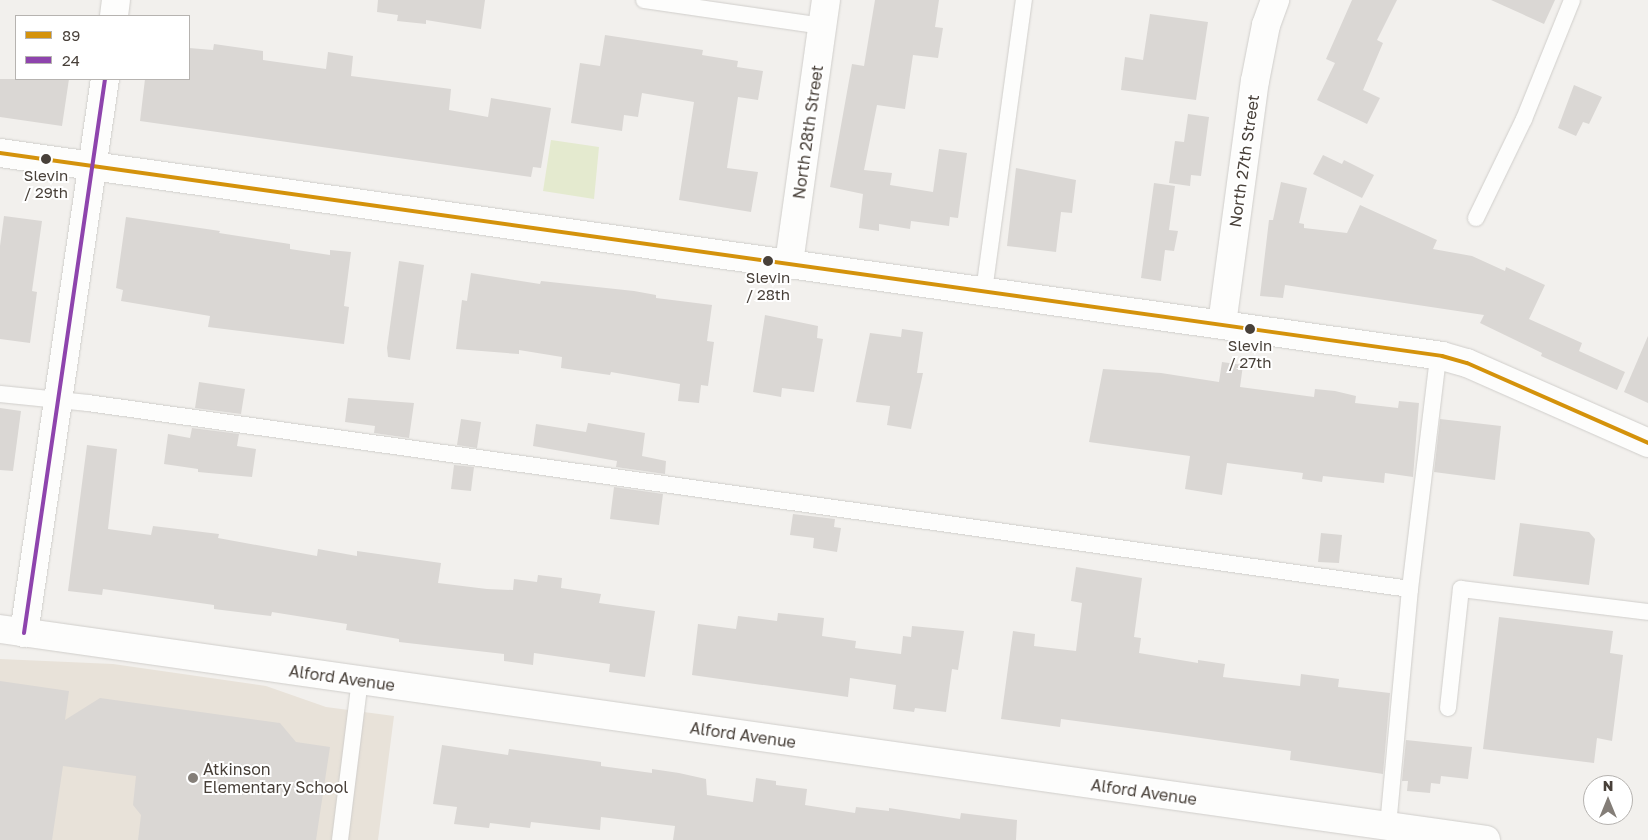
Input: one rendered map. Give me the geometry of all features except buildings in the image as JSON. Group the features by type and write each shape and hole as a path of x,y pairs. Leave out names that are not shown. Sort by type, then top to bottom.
{"street":[{"path":"114,15 116,0"},
{"name":"North 27th Street","path":"1222,324 1255,81 1266,25 1275,0"},
{"name":"North 28th Street","path":"789,263 824,13"},
{"path":"12,631 56,402 105,80"},
{"path":"0,153 984,290 1438,356 1468,363 1648,443"},
{"name":"Alford Avenue","path":"12,631 1486,840"}],"lane":[{"path":"644,0 824,13"},
{"path":"984,290 1024,0"},
{"path":"1476,218 1524,119 1572,0"},
{"path":"1388,826 1410,588 1438,356"},
{"path":"0,394 56,402 88,402 1410,588"},
{"path":"1448,708 1461,590 1648,612"},
{"path":"340,840 360,680"}],"shaded area":[{"name":"Atkinson Elementary School","path":"0,659 113,664 266,686 326,707 394,716 378,840 0,840"}],"green space":[{"path":"551,140 599,147 594,199 543,191"}],"transit line":[{"name":"24","path":"24,633 105,80"},
{"name":"89","path":"0,153 1442,356 1467,363 1648,443"}],"place":[{"name":"Slevin / 29th","path":"46,159"},
{"name":"Slevin / 28th","path":"768,261"},
{"name":"Slevin / 27th","path":"1250,329"},
{"name":"Atkinson Elementary School","path":"193,778"}]}
